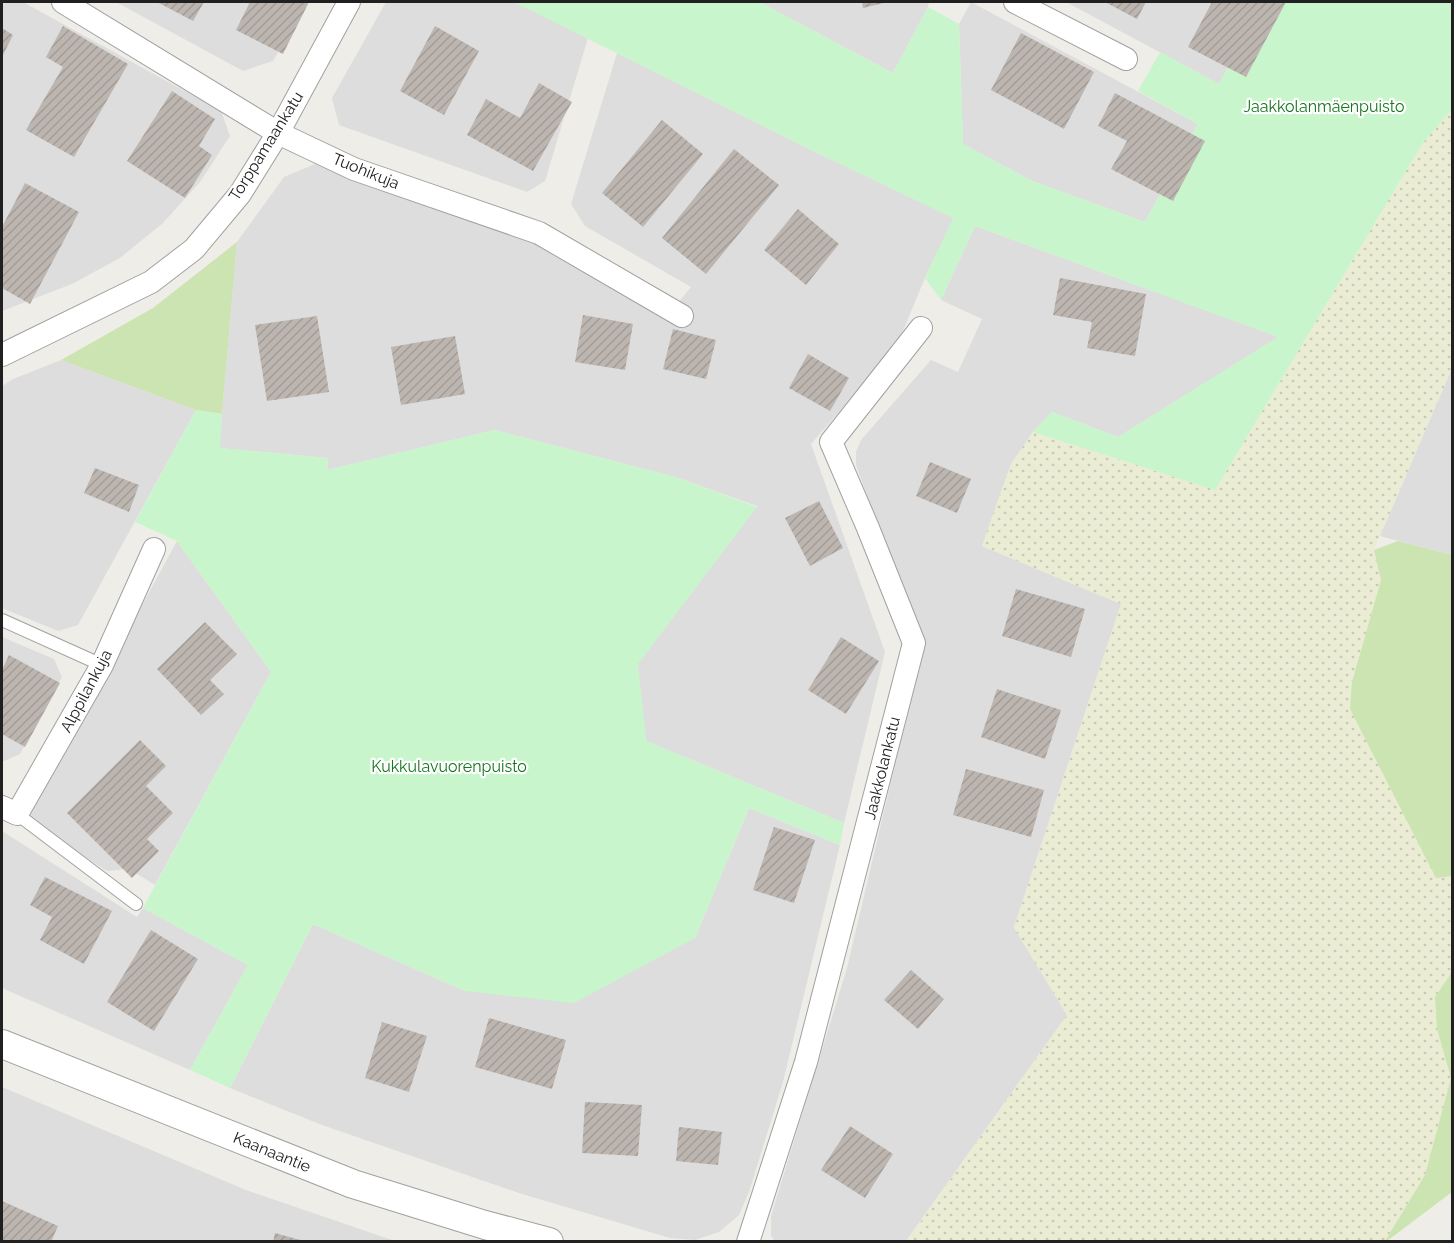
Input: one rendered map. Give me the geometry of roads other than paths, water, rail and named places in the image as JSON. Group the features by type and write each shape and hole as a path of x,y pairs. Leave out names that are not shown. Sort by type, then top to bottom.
{"street":[{"name":"Tuohikuja","path":"63,2 278,133 354,169 539,233 682,316"},
{"name":"Torppamaankatu","path":"2,355 151,282 194,249 240,194 278,133 349,2"},
{"path":"1015,2 1126,59"},
{"name":"Jaakkolankatu","path":"748,1242 806,1062 914,644 831,442 921,328"},
{"name":"Alppilankuja","path":"9,811 102,665 154,549"},
{"name":"Kaanaantie","path":"2,1044 352,1184 484,1225 549,1242"}],"lane":[{"path":"2,620 102,665"},
{"path":"9,811 136,904"}],"park label":[{"name":"Jaakkolanmäenpuisto","path":"1324,106"},
{"name":"Kukkulavuorenpuisto","path":"449,766"}]}
